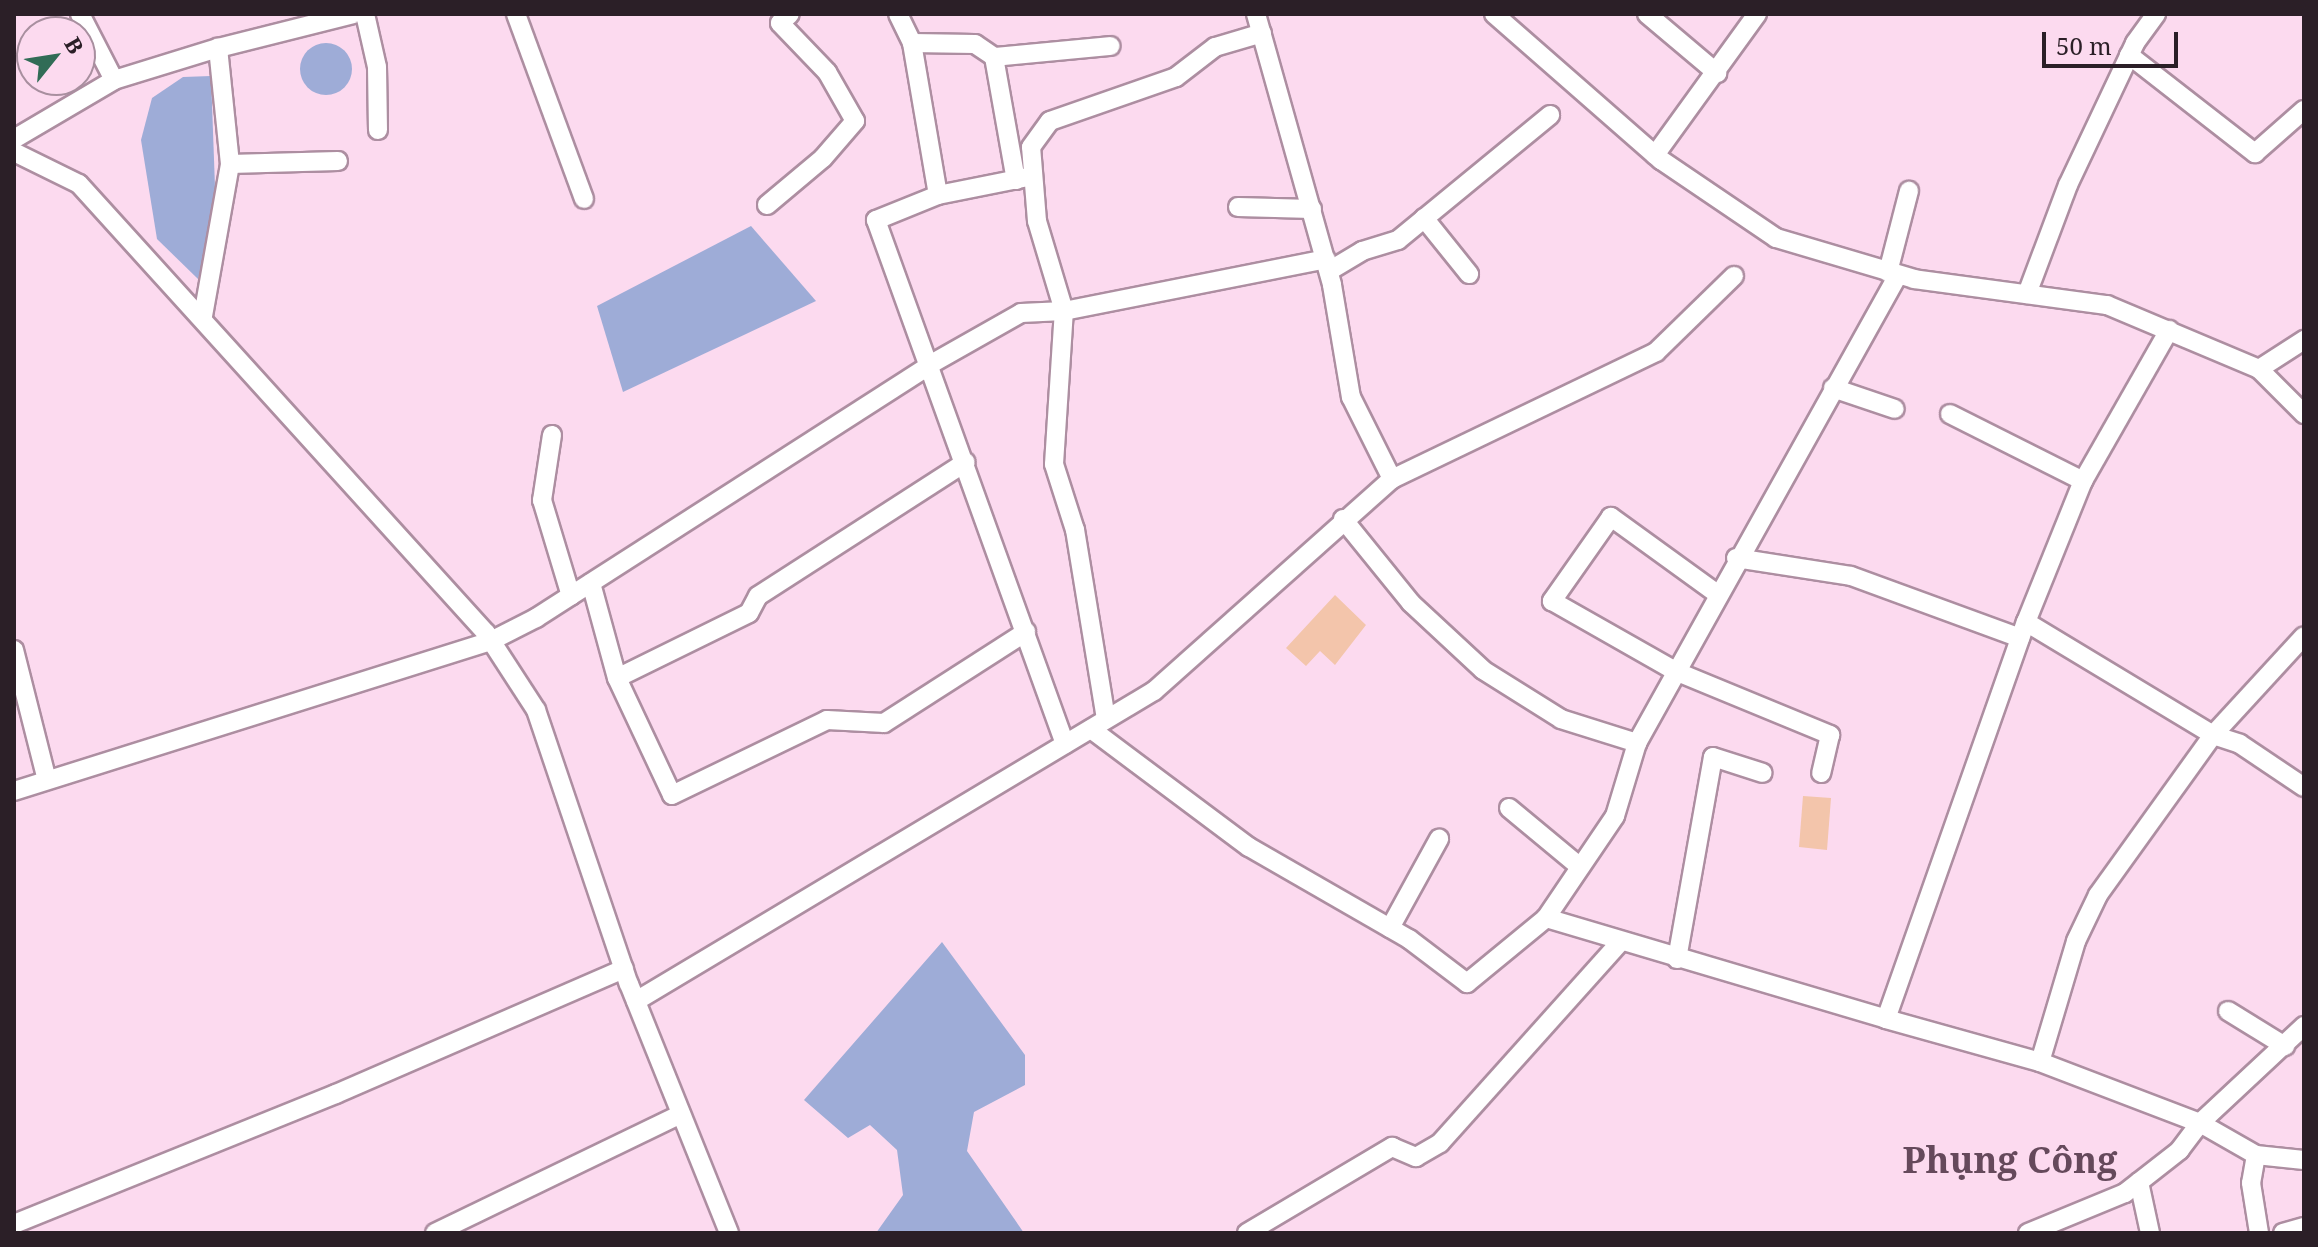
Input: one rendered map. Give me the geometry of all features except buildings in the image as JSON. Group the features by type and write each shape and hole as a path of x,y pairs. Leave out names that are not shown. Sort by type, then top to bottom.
{"street":[{"path":"80,14 114,80"},
{"path":"14,139 114,80 218,48 353,14"},
{"path":"365,14 377,67 378,130"},
{"path":"516,14 584,199"},
{"path":"767,205 823,158 855,121 827,72 780,23 790,14"},
{"path":"898,14 912,43 938,195"},
{"path":"1256,14 1327,265 1351,397 1392,479"},
{"path":"1494,14 1655,155 1776,238 1893,273 2107,305 2259,369 2304,414"},
{"path":"1647,14 1717,73"},
{"path":"1655,155 1757,14"},
{"path":"2027,294 2068,185 2129,55 2156,14"},
{"path":"1025,178 1031,147 1050,121 1176,77 1215,47 1262,33"},
{"path":"912,43 975,44 994,57 1110,46"},
{"path":"203,316 230,164 218,48"},
{"path":"2129,55 2255,153 2299,122"},
{"path":"994,57 1064,311 1054,464 1075,530 1098,724 1249,847 1390,928 1467,983 1546,918 1615,816 1637,743 1893,273 1909,191"},
{"path":"14,791 491,641 571,596 931,364 1021,313 1064,311 1327,265 1398,240 1550,115"},
{"path":"14,152 79,184 203,316 491,641 536,710 624,969 729,1233"},
{"path":"230,164 338,161"},
{"path":"1025,178 938,195 876,220 931,364 1065,744"},
{"path":"1238,207 1312,209"},
{"path":"1424,218 1469,274"},
{"path":"636,1001 1154,691 1343,519 1392,479 1656,352 1734,276"},
{"path":"1886,1019 2023,630 2083,481 2169,330"},
{"path":"2259,369 2304,340"},
{"path":"1833,388 1895,409"},
{"path":"1950,414 2083,481"},
{"path":"552,435 542,500 571,596"},
{"path":"617,678 749,613 758,596 966,462"},
{"path":"1716,593 1611,517 1552,601 1675,671 1830,735 1821,773"},
{"path":"1343,519 1411,603 1483,670 1561,719 1637,743"},
{"path":"1736,558 1851,576 2023,630 2213,735 2240,744 2304,787"},
{"path":"591,583 617,678 672,795 827,720 884,723 1026,632"},
{"path":"2040,1062 2076,941 2098,895 2213,735 2304,636"},
{"path":"14,650 47,780"},
{"path":"1677,959 1713,757 1763,773"},
{"path":"1509,808 1580,867"},
{"path":"1390,928 1439,839"},
{"path":"1546,918 1677,959 2040,1062 2200,1123 2256,1155 2304,1160"},
{"path":"1247,1233 1392,1147 1416,1157 1440,1143 1621,941"},
{"path":"14,1224 336,1094 624,969"},
{"path":"2228,1011 2285,1046"},
{"path":"2038,1231 2125,1193 2180,1150 2200,1123 2304,1026"},
{"path":"435,1233 681,1114"},
{"path":"2256,1155 2251,1183 2259,1233"},
{"path":"2139,1182 2150,1233"},
{"path":"2283,1233 2304,1227"}],"shaded area":[{"path":"1335,595 1366,625 1335,665 1320,651 1306,666 1286,648"},
{"path":"1803,796 1831,798 1827,850 1799,847"}],"water":[{"path":"326,43 344,51 352,69 344,87 326,95 308,87 300,69 308,51"},
{"path":"211,76 215,187 211,233 198,279 157,239 141,140 152,98 183,77"},
{"path":"751,226 816,301 623,392 597,306"},
{"path":"942,942 1025,1055 1025,1085 974,1112 967,1151 1024,1233 876,1233 903,1195 897,1150 870,1125 848,1138 804,1100"}],"district":[{"name":"Phụng Công","path":"2010,1160"}]}
